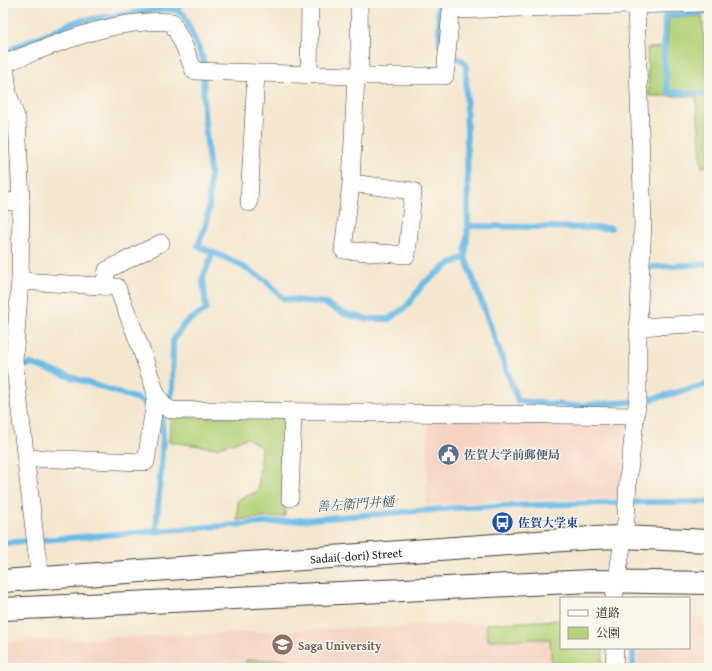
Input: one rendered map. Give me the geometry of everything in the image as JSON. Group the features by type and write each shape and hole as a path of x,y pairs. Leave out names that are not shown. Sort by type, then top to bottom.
{"main road":[{"name":"Sadai(-dori) Street","path":"3,582 623,537 709,541"},
{"path":"3,609 615,589 709,582"}],"street":[{"path":"309,75 310,3"},
{"path":"351,183 413,191 407,255 343,250 351,183 356,76 360,67 359,3"},
{"path":"40,580 15,367 20,281 21,201 17,120 8,93 4,61 101,28 153,20 172,22 185,48 194,71 356,76 445,76 451,10 702,3"},
{"path":"615,589 623,537 636,407 643,222 636,4"},
{"path":"249,203 256,73"},
{"path":"3,202 21,201"},
{"path":"104,286 107,270 161,242"},
{"path":"20,281 117,287 139,343 160,405 146,462 26,458"},
{"path":"638,327 709,323"},
{"path":"160,405 293,412 636,407"},
{"path":"290,498 293,412"},
{"path":"614,668 615,649"}],"shaded area":[{"path":"428,417 629,423 620,497 511,500 426,505"},
{"path":"690,617 703,617 706,668 638,668 638,649 690,649"},
{"name":"Saga University","path":"560,620 560,649 603,649 602,668 3,668 3,642"}],"green space":[{"path":"702,16 709,90 709,166 702,167 696,96 649,96 647,48 667,47 669,18"},
{"path":"170,417 288,418 285,516 237,520 238,500 258,491 261,447 247,438 216,448 169,442"},
{"path":"560,620 560,649 603,649 602,668 552,668 550,639 488,640 486,624"},
{"path":"289,659 289,668 247,668 246,660"}],"waterway":[{"path":"176,10 182,3"},
{"path":"438,3 440,45"},
{"path":"8,53 16,47 77,21 164,9 176,10 184,15 203,59 204,113 210,174 209,206 206,225 198,246 233,261 265,280 284,299 324,303 345,314 368,319 389,319 406,307 424,283 448,265 465,257"},
{"path":"709,12 665,16 664,61 668,92 709,94"},
{"path":"447,57 462,60 466,64 468,226 465,257 518,401 575,406 644,401 709,384"},
{"path":"468,226 611,228"},
{"path":"156,532 163,440 162,413 172,393 173,341 184,324 206,309 203,278 213,252"},
{"path":"650,267 709,264"},
{"path":"3,369 31,364 138,399 152,408"},
{"name":"善左衛門井樋","path":"3,543 468,507 639,502 709,502"},
{"path":"633,649 633,668"}],"place":[{"name":"佐賀大学前郵便局","path":"448,454"},
{"name":"佐賀大学東","path":"503,522"},
{"name":"Saga University","path":"282,645"}]}
